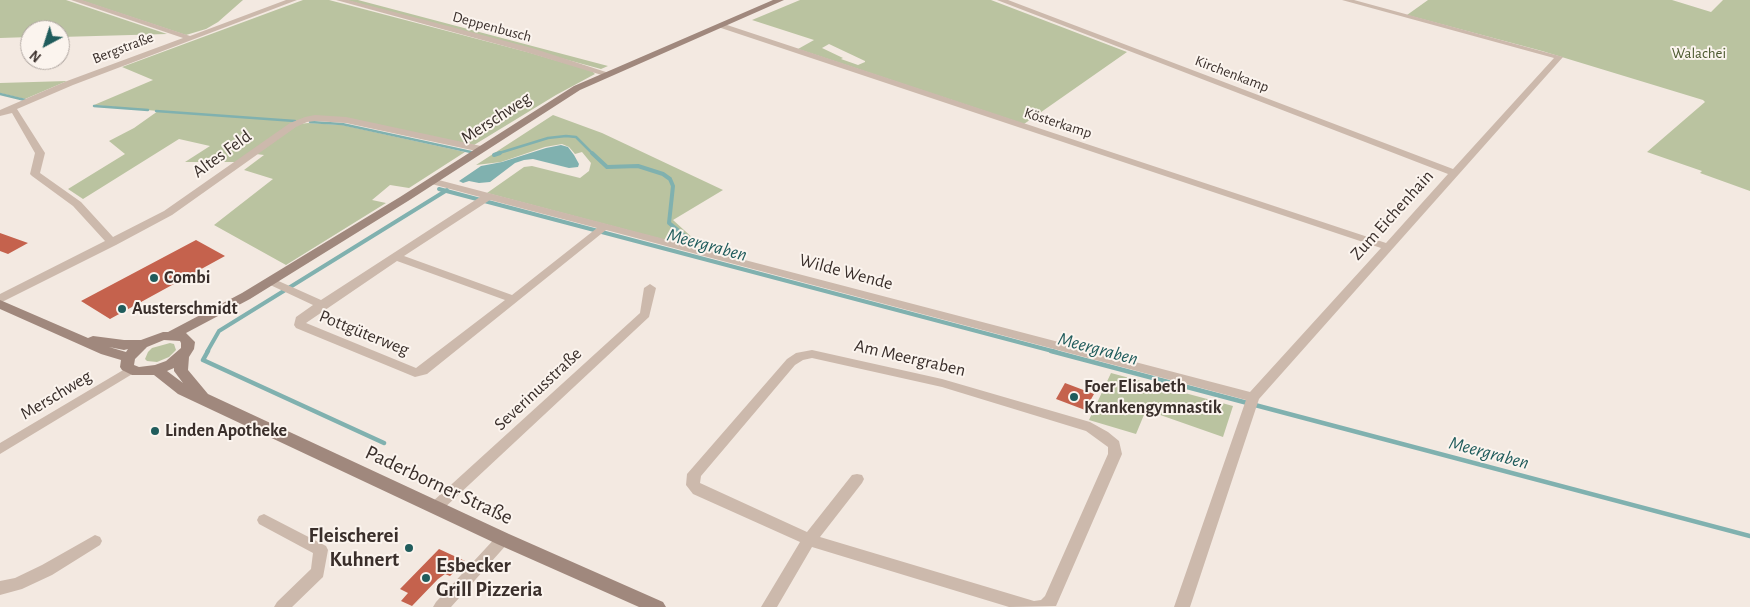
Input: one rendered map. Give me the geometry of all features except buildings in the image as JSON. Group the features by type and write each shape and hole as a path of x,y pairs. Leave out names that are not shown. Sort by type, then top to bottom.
{"main road":[{"name":"Merschweg","path":"173,335 246,296 431,182 577,88 780,0"},
{"name":"Merschweg","path":"188,342 246,296"},
{"path":"0,304 106,351 129,364 137,372 157,370 171,364 182,356 188,348 188,342 183,337 173,335 163,336 142,344 117,344 76,337"},
{"path":"129,364 142,344"},
{"name":"Paderborner Straße","path":"182,356 181,371 203,398"},
{"name":"Paderborner Straße","path":"157,370 183,390 503,539 657,607"}],"street":[{"path":"75,0 189,38"},
{"name":"Bergstraße","path":"0,113 70,83 229,22 293,0"},
{"name":"Deppenbusch","path":"340,0 529,50 608,74"},
{"name":"Kirchenkamp","path":"1001,0 1454,173"},
{"name":"Zum Eichenhain","path":"1182,607 1252,397 1559,57 1346,0"},
{"name":"Kösterkamp","path":"721,25 1387,247"},
{"path":"11,109 15,111 40,153 35,174 77,204 112,243"},
{"name":"Altes Feld","path":"0,299 168,213 293,125 305,120 315,118 346,120 481,149"},
{"name":"Wilde Wende","path":"431,182 1252,397"},
{"name":"Pottgüterweg","path":"487,198 322,305 300,320 300,325 415,373 423,370 603,228"},
{"path":"397,257 513,299"},
{"name":"Pottgüterweg","path":"270,281 322,305"},
{"name":"Severinusstraße","path":"436,507 645,314 650,288"},
{"name":"Am Meergraben","path":"1032,607 809,540 698,490 693,484 694,474 791,362 800,356 812,354 951,385 1090,427 1114,445 1115,454 1051,601 1044,606 1037,607"},
{"name":"Merschweg","path":"0,450 129,364"},
{"path":"769,607 809,540 858,479"},
{"path":"264,520 321,550 318,572 282,607"},
{"path":"442,607 503,539"},
{"path":"0,588 17,584 47,570 95,541"}],"green space":[{"path":"0,0 66,0 167,34 70,37 70,20 20,20 20,37 0,38"},
{"path":"80,0 243,0 218,22 206,29 186,35"},
{"path":"303,0 329,0 527,52 592,71 595,74 556,95 474,145 345,119 301,119 237,162 185,162 210,146 179,139 83,199 68,189 125,154 109,141 134,128 158,111 94,105 153,80 122,67"},
{"path":"346,0 358,0 608,66 601,69"},
{"path":"800,0 991,0 1127,52 1024,124 798,49 814,40 752,20","holes":["829,44 865,61 858,65 841,59 843,58 822,48"]},
{"name":"Walachei","path":"1428,0 1672,0 1711,12 1723,0 1750,0 1750,191 1700,173 1702,171 1647,152 1705,102 1703,100 1542,51 1407,15"},
{"path":"67,81 25,99 0,93 0,83"},
{"path":"553,115 602,133 723,190 673,220 707,251 487,193 524,167 532,166 580,178 589,171 591,163 582,152 575,154 569,147 562,144 545,147 501,162 476,165"},
{"path":"299,124 342,125 465,152 409,188 390,185 372,200 386,203 286,265 214,225 273,179 244,170 264,155 256,154"},
{"path":"170,343 174,344 176,350 169,357 157,362 145,359 152,348"},
{"path":"1111,373 1233,406 1223,437 1146,410 1136,434 1089,420"}],"water":[{"path":"561,145 568,147 579,164 578,167 569,168 533,159 524,160 515,163 490,182 479,183 469,181 463,183 459,181 481,166"}],"waterway":[{"path":"0,94 25,100"},
{"path":"94,106 148,110"},
{"path":"156,111 295,121"},
{"path":"310,122 342,124 471,152"},
{"path":"496,154 548,138 566,136 576,137 592,153"},
{"path":"494,155 500,153"},
{"path":"592,153 607,167 638,166 663,174 670,179 673,186 669,223 695,244 696,250"},
{"name":"Meergraben","path":"439,189 446,191"},
{"path":"207,352 219,331 446,191"},
{"name":"Meergraben","path":"446,191 1056,352"},
{"path":"208,351 203,360 384,443"},
{"name":"Meergraben","path":"1051,351 1750,536"}],"place":[{"name":"Combi","path":"154,278"},
{"name":"Austerschmidt","path":"122,309"},
{"name":"Foer Elisabeth Krankengymnastik","path":"1074,397"},
{"name":"Linden Apotheke","path":"155,431"},
{"name":"Fleischerei Kuhnert","path":"409,548"},
{"name":"Esbecker Grill Pizzeria","path":"426,578"}]}
